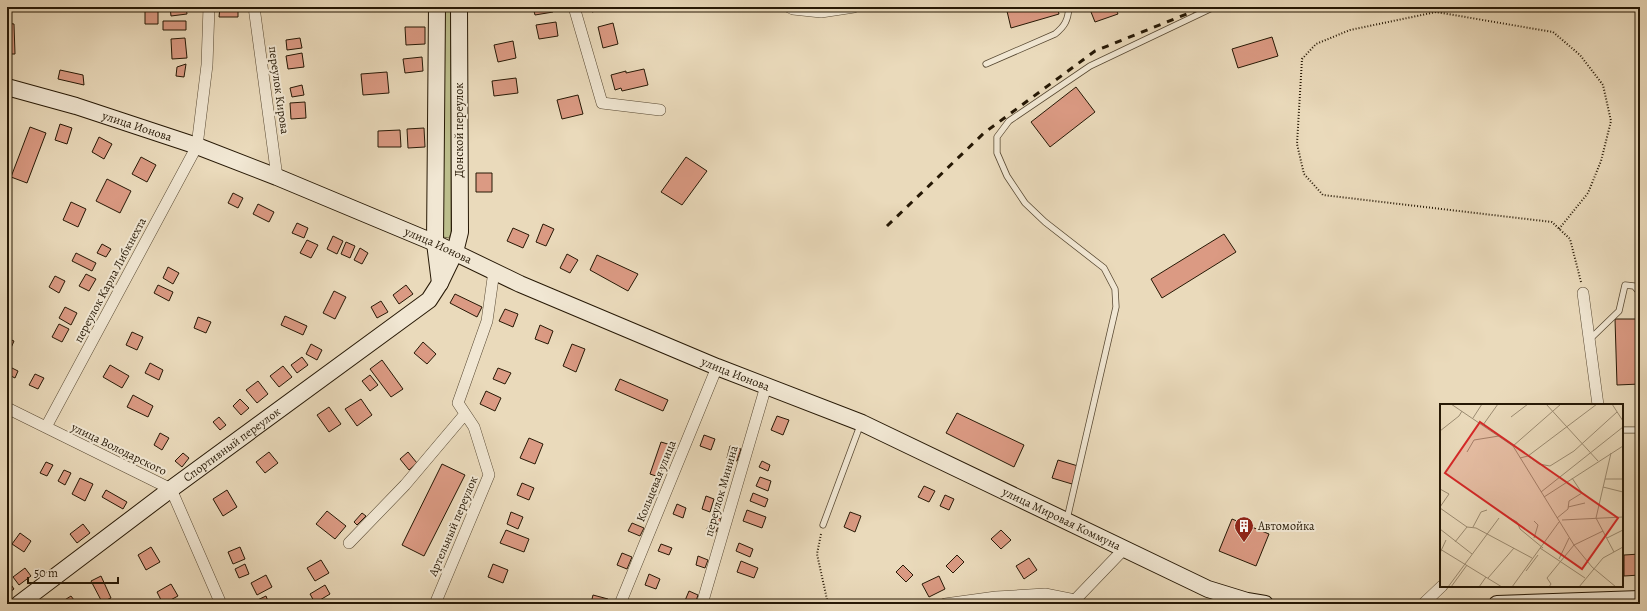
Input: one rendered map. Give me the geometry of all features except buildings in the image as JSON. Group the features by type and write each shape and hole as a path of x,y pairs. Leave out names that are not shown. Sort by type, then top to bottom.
{"main road":[{"name":"Донской переулок","path":"435,243 437,7"},
{"name":"Донской переулок","path":"455,252 460,232 458,7"},
{"name":"улица Ионова","path":"7,87 76,106 197,146 278,177 435,243 520,284 717,367 862,423"},
{"path":"435,243 440,283"},
{"name":"Спортивный переулок","path":"19,604 171,489 429,300 440,283 455,252"},
{"name":"улица Мировая Коммуна","path":"862,423 1208,588 1247,603 1265,604"},
{"path":"1497,604 1604,602 1640,599"}],"street":[{"path":"197,146 208,65 209,7"},
{"name":"переулок Кирова","path":"254,7 278,177"},
{"path":"574,7 602,103 660,110"},
{"path":"789,7 793,9 822,12 854,7"},
{"name":"переулок Карла Либкнехта","path":"46,427 197,146"},
{"name":"Артельный переулок","path":"435,604 489,474 474,427 458,403 487,321 494,271"},
{"path":"1584,293 1598,404"},
{"name":"Кольцевая улица","path":"620,604 717,367"},
{"name":"переулок Минина","path":"702,604 766,386"},
{"name":"улица Володарского","path":"7,408 171,489 221,604"},
{"path":"349,543 405,485 465,414"},
{"path":"945,604 996,597 1045,594 1074,602 1124,549"},
{"path":"1422,604 1441,587"}],"lane":[{"path":"986,64 1055,34 1064,27 1068,17 1069,7"},
{"path":"1066,521 1116,307 1115,289 1104,268 1044,222 1025,203 1007,176 996,153 997,136 1009,121 1090,66 1214,7"},
{"path":"1589,340 1619,311 1625,285 1634,286 1640,293"},
{"path":"823,525 862,423"},
{"path":"1623,430 1640,430"}],"path":[{"path":"1559,229 1588,193 1601,161 1611,121 1603,85 1580,55 1553,32 1436,12 1350,30 1316,44 1302,59 1297,144 1304,174 1323,195 1552,222 1559,229 1570,239 1584,293"},
{"path":"823,525 817,554 828,604"}],"green space":[{"path":"444,7 451,7 451,233 449,238 443,237 442,229"}],"railway":[{"path":"887,226 984,133 1095,51 1204,7"}],"place":[{"name":"Автомойка","path":"1244,543"}]}
